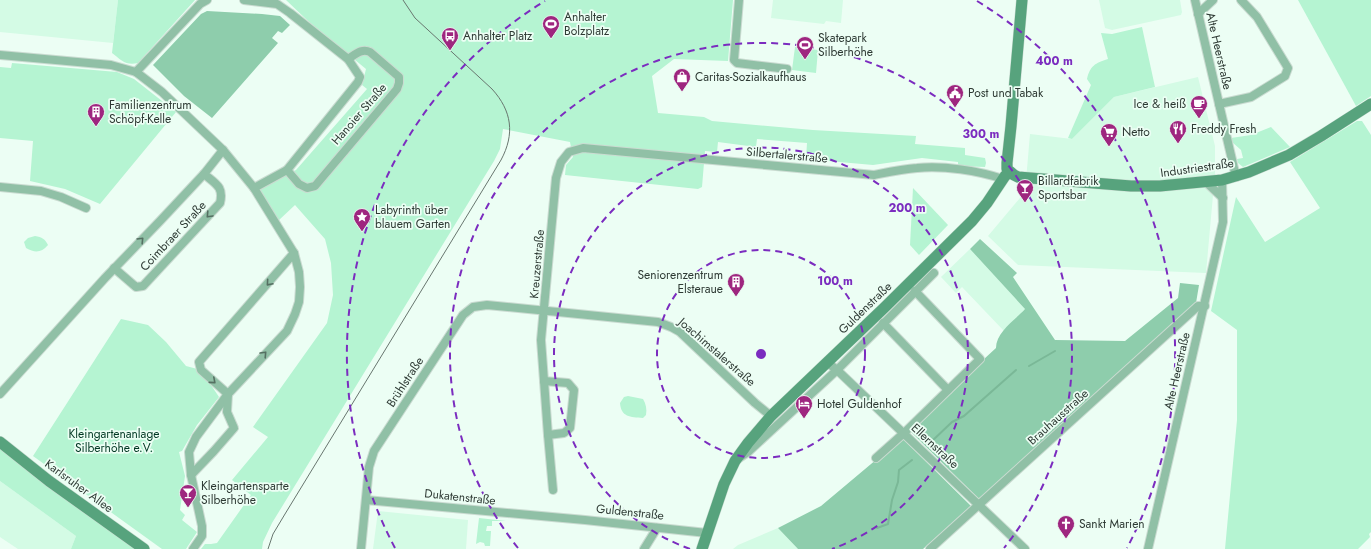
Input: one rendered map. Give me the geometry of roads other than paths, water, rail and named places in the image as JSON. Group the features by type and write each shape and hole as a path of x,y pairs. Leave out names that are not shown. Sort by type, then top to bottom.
{"street":[{"path":"136,72 200,4 207,0"},
{"name":"Hanoier Straße","path":"244,0 277,4 290,12 348,59 360,77 358,82 287,170 254,188"},
{"path":"739,0 734,60 736,63 787,69"},
{"path":"1006,176 1022,0"},
{"name":"Alte Heerstraße","path":"1195,0 1236,177"},
{"path":"1198,14 1213,0"},
{"path":"1219,104 1251,97 1285,76 1288,68 1257,17 1240,0"},
{"name":"Hanoier Straße","path":"287,170 300,184 308,188 315,186 397,89 399,77 370,52 366,50 361,51 348,59"},
{"path":"0,55 111,65 136,72 162,92 224,150 254,188 294,253 299,272 299,302 287,331 228,394 196,437 189,452 191,474 202,526 202,536 193,549"},
{"name":"Industriestraße","path":"1006,176 1131,186 1160,186 1222,180 1236,177 1278,160 1299,149 1371,104"},
{"name":"Silbertalerstraße","path":"569,152 583,148 874,174 919,168 953,168 993,176 1006,176"},
{"name":"Coimbraer Straße","path":"1,390 114,268 204,174 224,150"},
{"name":"Kreuzerstraße","path":"553,490 541,340 556,178 561,162 569,152"},
{"name":"Coimbraer Straße","path":"114,268 136,287 143,286 220,203 222,194 218,186 204,174"},
{"name":"Guldenstraße","path":"702,549 724,484 735,461 748,443 771,416 828,363 975,217 1006,176"},
{"name":"Alte Heerstraße","path":"1148,549 1224,222 1222,180"},
{"path":"1206,182 1223,198"},
{"path":"0,187 41,191 61,197 86,208"},
{"path":"228,394 201,370 199,362 294,253"},
{"name":"Guldenstraße","path":"735,461 748,452 838,370 915,290 934,273"},
{"path":"876,458 980,359 915,290"},
{"name":"Brühlstraße","path":"361,549 369,467 374,451 463,315 473,307 488,305 544,311"},
{"name":"Brauhausstraße","path":"930,549 1198,306 1205,306"},
{"name":"Joachimstalerstraße","path":"544,311 658,322 671,327 680,332 755,403 771,416"},
{"path":"883,323 948,390"},
{"name":"Ellernstraße","path":"828,363 838,370 1025,549"},
{"path":"544,381 568,383 574,390 570,428 564,433 548,435"},
{"path":"191,474 234,428 227,412 228,394"},
{"name":"Karlsruher Allee","path":"0,442 49,481 144,549"},
{"name":"Dukatenstraße","path":"366,500 551,517"},
{"name":"Guldenstraße","path":"551,517 707,533"},
{"path":"644,549 657,528"}],"waterway":[{"path":"1029,366 1055,351"},
{"path":"931,442 952,422 964,416 1016,370"},
{"path":"877,528 888,524 892,500 898,482 899,470 912,460"}],"tram line":[{"path":"268,549 273,534 501,160 508,141 510,132 509,123 504,106 499,97 415,18 403,0"}],"place":[{"name":"Anhalter Bolzplatz","path":"551,39"},
{"name":"Anhalter Platz","path":"450,51"},
{"name":"Skatepark Silberhöhe","path":"805,60"},
{"name":"Caritas-Sozialkaufhaus","path":"682,92"},
{"name":"Post und Tabak","path":"955,108"},
{"name":"Ice & heiß","path":"1199,119"},
{"name":"Familienzentrum Schöpf-Kelle","path":"96,127"},
{"name":"Freddy Fresh","path":"1178,144"},
{"name":"Netto","path":"1109,147"},
{"name":"Billardfabrik Sportsbar","path":"1025,203"},
{"name":"Labyrinth über blauem Garten","path":"362,232"},
{"name":"Seniorenzentrum Elsteraue","path":"736,297"},
{"name":"Hotel Guldenhof","path":"804,419"},
{"name":"Kleingartensparte Silberhöhe","path":"188,508"},
{"name":"Sankt Marien","path":"1066,539"}],"park label":[{"name":"Kleingartenanlage Silberhöhe e.V.","path":"114,441"}]}
